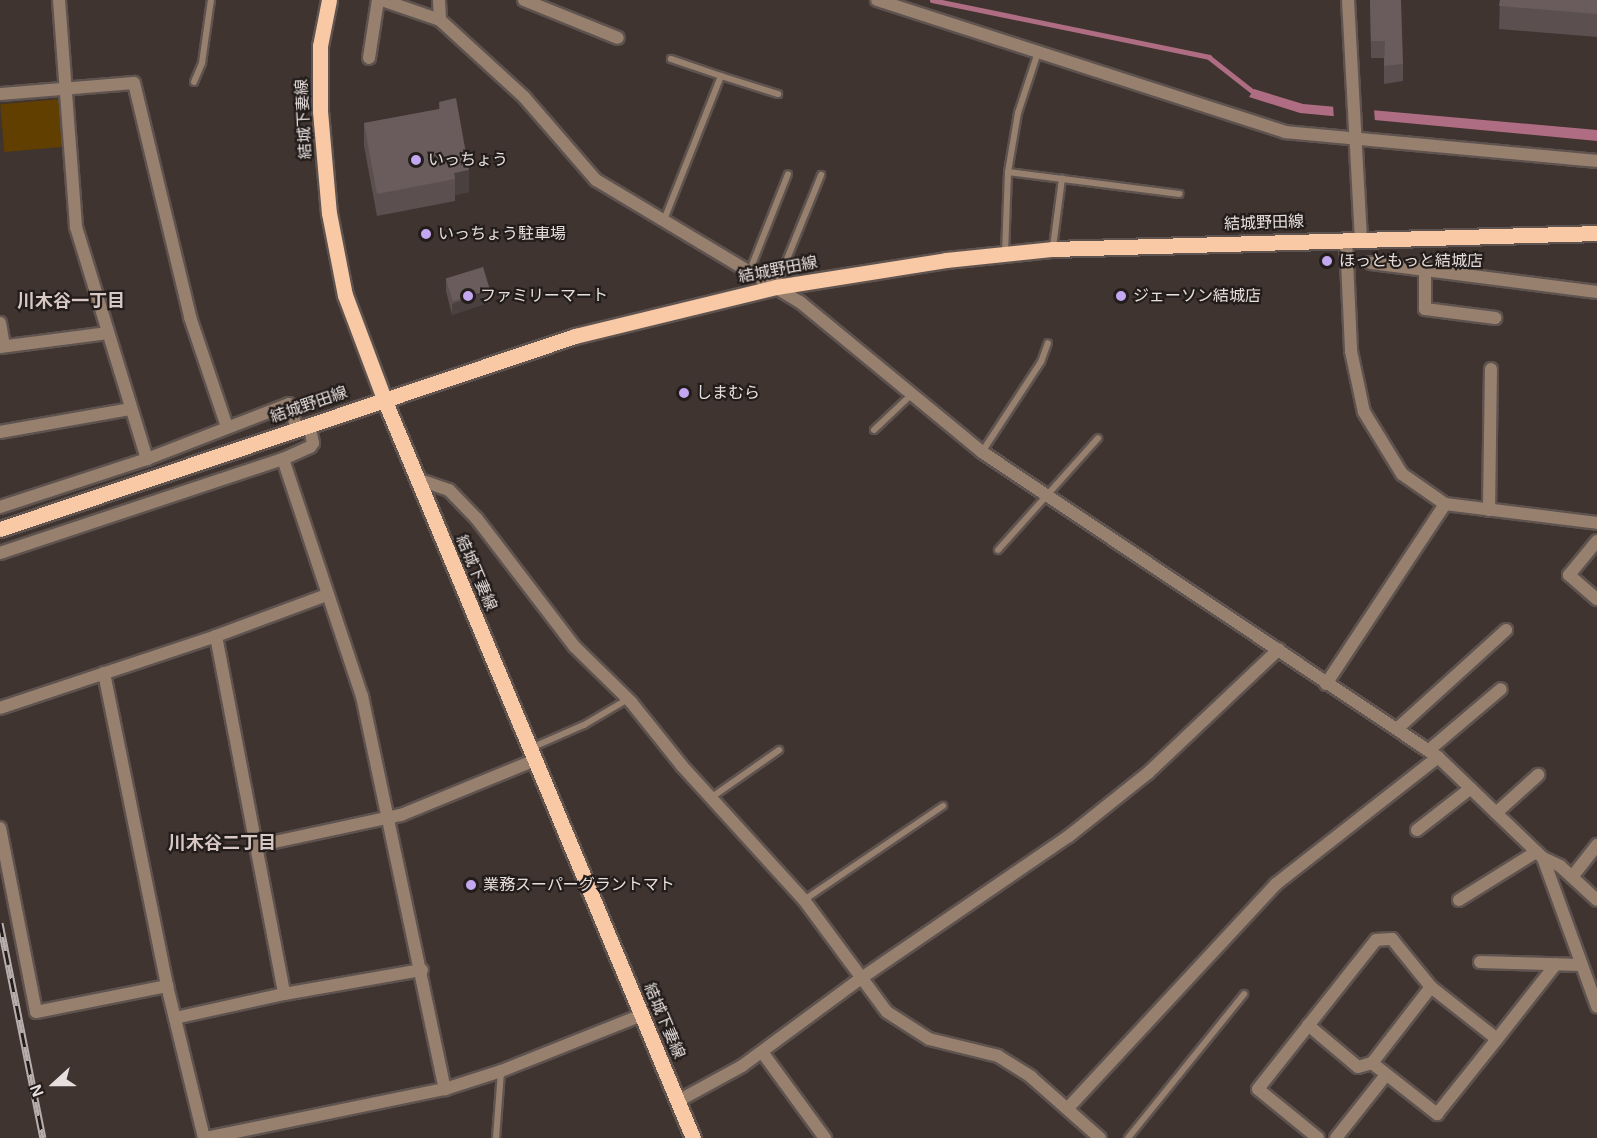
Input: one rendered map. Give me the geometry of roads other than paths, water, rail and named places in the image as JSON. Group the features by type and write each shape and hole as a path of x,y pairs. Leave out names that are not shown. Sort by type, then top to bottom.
{"main road":[{"name":"結城下妻線","path":"329,0 319,66 329,213 345,295 417,479 693,1138"},
{"name":"結城野田線","path":"0,529 575,336 776,287 1053,249 1597,233"}],"street":[{"path":"59,0 68,91 76,227 147,459"},
{"path":"369,58 380,0 440,20 524,98 596,180 776,287 982,452 1280,649 1326,684 1398,728 1434,754 1540,855 1597,900"},
{"path":"439,0 440,20"},
{"path":"524,0 618,38"},
{"path":"877,0 1038,50 1285,132 1597,161"},
{"path":"1348,0 1355,140 1351,351 1364,411 1402,474 1445,504 1597,523"},
{"path":"0,94 68,91 134,83 190,316 227,427"},
{"path":"1371,263 1425,267 1479,279 1597,292"},
{"path":"1425,267 1425,309 1495,318"},
{"path":"0,323 2,346 108,333"},
{"path":"1489,510 1491,369"},
{"path":"0,507 147,459 290,404 313,443 310,447 283,459 0,553"},
{"path":"0,432 131,409"},
{"path":"283,459 362,696 390,818 445,1089"},
{"path":"417,479 449,490 470,512 574,646 628,699 804,900 860,979 887,1012 905,1027 929,1039 998,1056 1031,1077 1100,1138"},
{"path":"1326,684 1445,504"},
{"path":"1597,541 1569,575 1597,599"},
{"path":"0,708 216,636 327,595"},
{"path":"1398,728 1506,630"},
{"path":"216,636 284,994"},
{"path":"678,1101 762,1052 860,979 1070,836 1148,773 1280,649"},
{"path":"104,673 167,986 205,1138 445,1089 501,1071 642,1015"},
{"path":"1068,1108 1276,884 1434,754 1501,689"},
{"path":"256,846 390,818 532,754"},
{"path":"1496,813 1538,775"},
{"path":"1417,830 1471,788"},
{"path":"0,828 36,1012 167,986"},
{"path":"1572,878 1597,845"},
{"path":"1460,900 1540,855"},
{"path":"1540,855 1597,1006"},
{"path":"1318,1138 1258,1089 1376,939 1392,939 1431,987 1497,1039"},
{"path":"1480,962 1581,965"},
{"path":"1372,1063 1437,1114 1556,964"},
{"path":"175,1018 284,994 422,970"},
{"path":"1308,1025 1358,1067 1372,1063 1431,987"},
{"path":"762,1052 825,1138"},
{"path":"1336,1138 1386,1075"}],"lane":[{"path":"194,82 202,63 211,0"},
{"path":"1005,254 1008,172 1018,113 1038,50"},
{"path":"672,59 778,94"},
{"path":"664,220 720,75"},
{"path":"1008,172 1180,194"},
{"path":"750,270 788,174"},
{"path":"776,287 821,175"},
{"path":"1053,249 1062,179"},
{"path":"982,452 1048,343"},
{"path":"874,430 910,396"},
{"path":"998,549 1049,496 1098,438"},
{"path":"532,754 628,699"},
{"path":"712,797 779,750"},
{"path":"804,900 943,806"},
{"path":"1128,1138 1244,994"},
{"path":"496,1138 501,1071"}],"waterway":[{"path":"932,0 1209,57 1256,94"}],"railway":[{"path":"0,923 43,1138"}],"place":[{"name":"いっちょう","path":"416,160"},
{"name":"いっちょう駐車場","path":"426,234"},
{"name":"ほっともっと結城店","path":"1327,261"},
{"name":"ファミリーマート","path":"468,296"},
{"name":"ジェーソン結城店","path":"1121,296"},
{"name":"しまむら","path":"684,393"},
{"name":"業務スーパーグラントマト","path":"471,885"}],"district":[{"name":"川木谷一丁目","path":"71,301"},
{"name":"川木谷二丁目","path":"222,843"}]}
